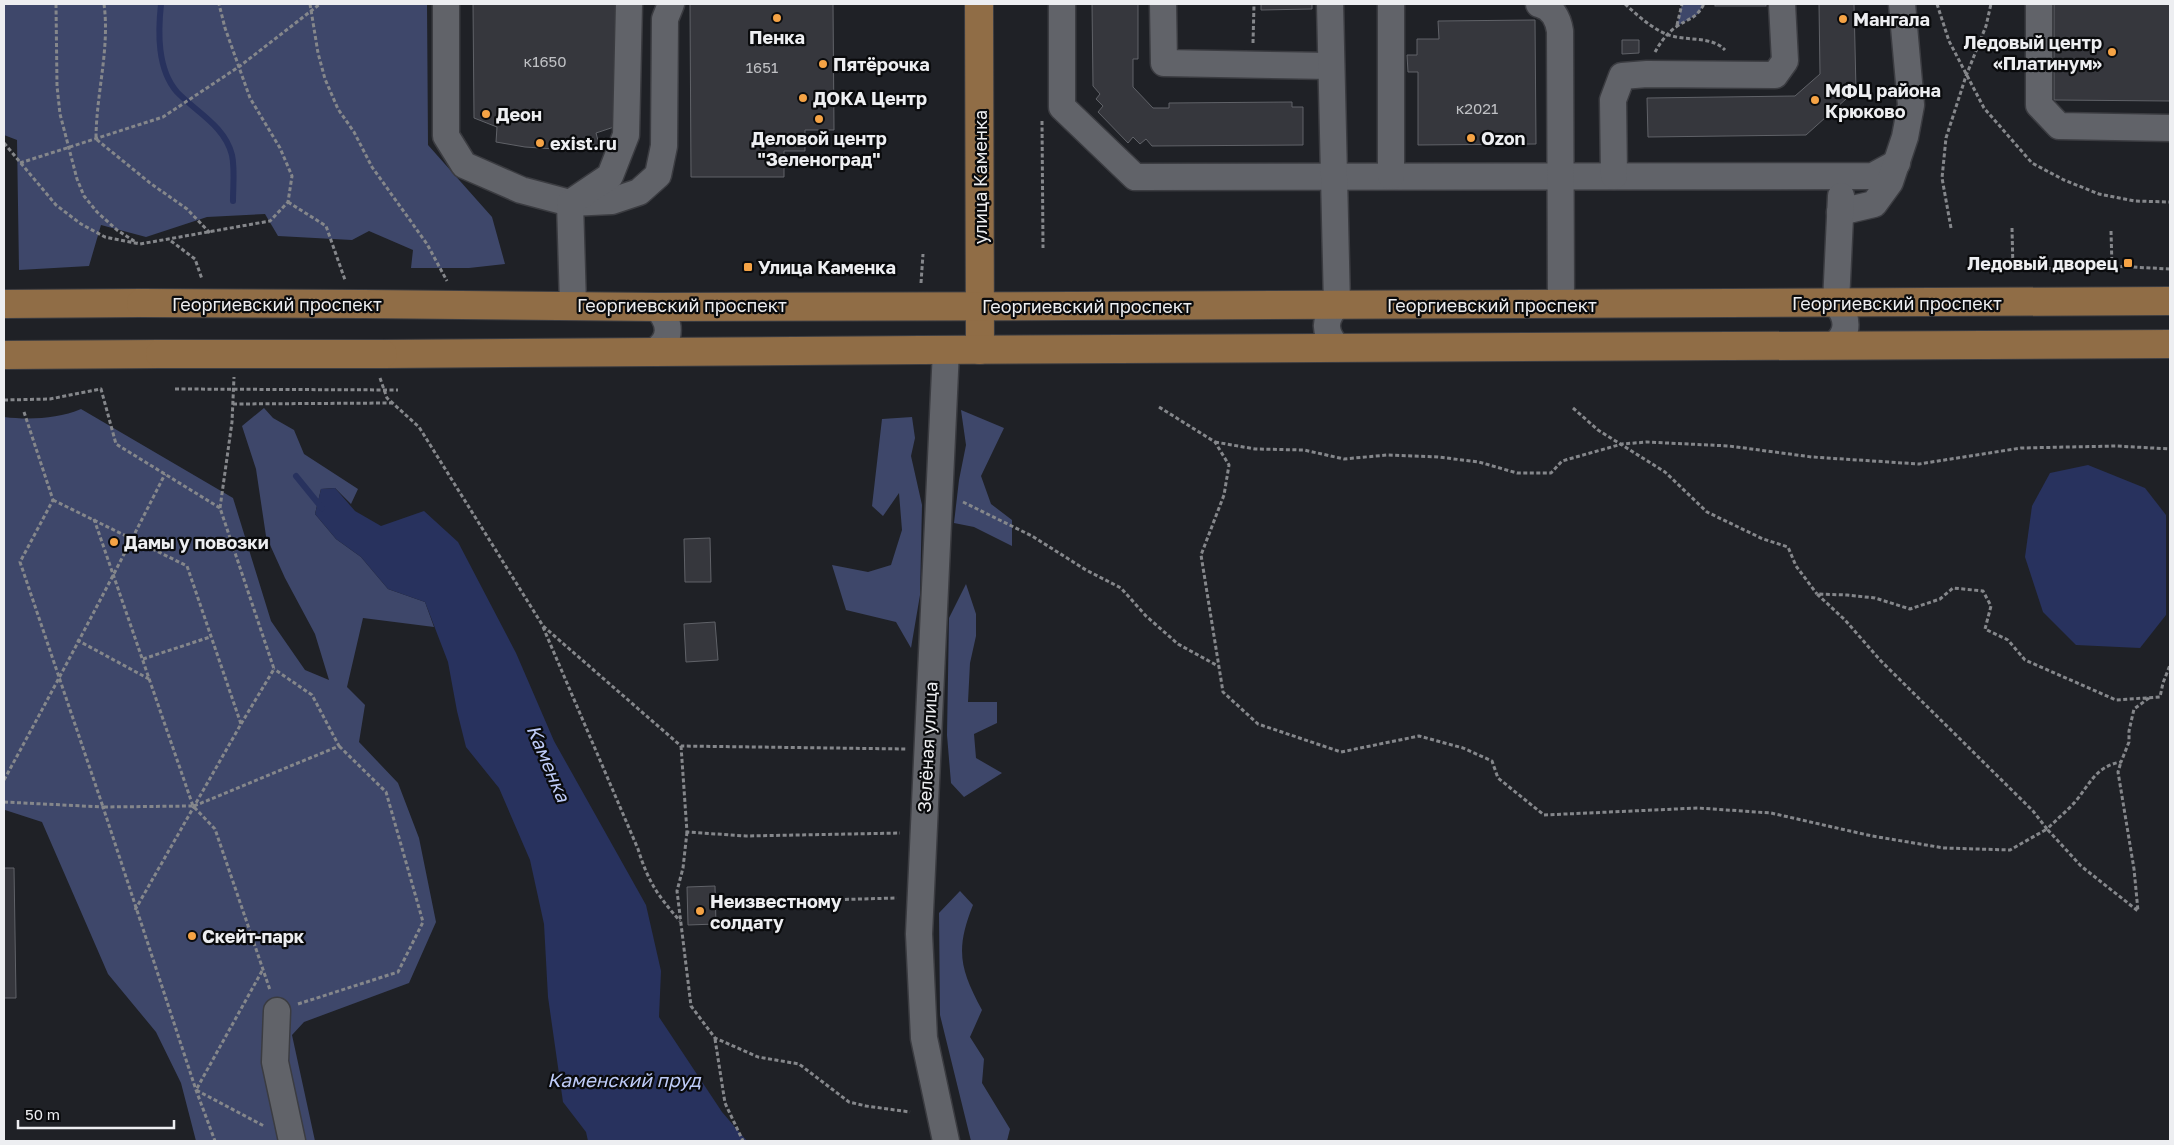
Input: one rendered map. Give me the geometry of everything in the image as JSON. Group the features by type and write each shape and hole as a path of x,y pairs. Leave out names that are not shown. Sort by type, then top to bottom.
{"main road":[{"name":"улица Каменка","path":"979,4 980,350"},
{"name":"Георгиевский проспект","path":"4,304 363,304 656,307 2170,301"},
{"path":"4,355 160,354 380,363 654,351 2170,344"}],"street":[{"path":"446,4 446,136 464,165 521,190 570,203 612,201 639,192 658,175 664,146 665,19 671,4"},
{"path":"570,203 610,176 626,135 629,4"},
{"path":"1062,4 1062,107 1135,177 1873,176 1897,163"},
{"path":"1163,4 1164,64 1331,66"},
{"path":"1330,4 1337,305 1328,319 1326,327 1328,335 1338,348"},
{"path":"1391,4 1391,176"},
{"path":"1539,4 1552,11 1558,21 1560,31 1561,304"},
{"path":"1614,176 1613,100 1622,76 1647,74 1775,75 1785,61 1782,4"},
{"path":"1840,212 1874,204 1890,182 1897,163 1911,105 1902,4"},
{"path":"2039,4 2039,105 2059,126 2170,128"},
{"path":"1834,345 1841,340 1845,333 1846,324 1846,317 1836,303 1841,176"},
{"path":"570,203 573,305"},
{"path":"654,351 662,346 669,329 667,321 656,307"},
{"name":"Зелёная улица","path":"946,350 919,934 924,1038 946,1141"},
{"path":"277,1011 275,1062 292,1141"}],"path":[{"path":"56,4 57,86 60,114 77,179 84,196 97,212 117,230 140,244"},
{"path":"96,139 96,114 104,63 104,4"},
{"path":"4,143 56,205 81,224 105,238 140,244 270,222 288,202 292,176 280,148 250,98 219,4"},
{"path":"310,4 325,80 338,109 354,132 372,167 427,244 447,281"},
{"path":"20,163 163,117 240,66 320,4"},
{"path":"1252,65 1254,4"},
{"path":"1625,4 1643,20 1667,34 1719,44 1730,56 1730,75"},
{"path":"1677,26 1682,4"},
{"path":"1647,74 1655,51 1667,34 1698,14 1704,4"},
{"path":"1951,228 1942,178 1946,138 1966,76 1986,26 1990,4"},
{"path":"1042,111 1043,248"},
{"path":"96,139 150,183 187,209 211,233"},
{"path":"288,202 326,226 345,281"},
{"path":"2012,228 2013,270 2112,266 2170,269"},
{"path":"2110,231 2112,266"},
{"path":"380,363 388,398 419,427 543,626 638,849 643,866 657,896 680,921"},
{"path":"4,400 50,399 101,389 116,444 220,508"},
{"path":"175,389 398,390"},
{"path":"233,404 392,403"},
{"path":"1159,407 1215,442 1255,449 1304,450 1344,459 1387,455 1438,457 1479,462 1517,473 1551,473 1562,461 1622,444 1647,442 1729,446 1812,457 1919,464 2021,448 2117,446 2170,449"},
{"path":"1573,408 1598,430 1665,472 1707,512 1763,539 1788,546 1796,566 1817,594 1846,620 1881,661 2033,811 2047,830 2081,866 2138,911 2134,869 2118,772 2130,742 2134,709 2149,698"},
{"path":"24,412 53,500 20,562 135,910 215,1141"},
{"path":"94,519 194,806 215,830 277,1011 398,972 423,922 386,792 340,746 312,695 274,669 220,508 232,422"},
{"path":"1215,442 1229,465 1224,495 1201,555 1223,692 1258,724 1340,752 1419,736 1463,748 1492,761 1498,778 1544,815 1698,808 1771,813 1872,836 1944,848 2010,850 2047,830 2075,802 2096,773 2113,763 2121,762"},
{"path":"4,780 165,474"},
{"path":"940,491 1032,536 1086,570 1121,588 1146,616 1178,644 1219,666"},
{"path":"53,500 187,566 241,724"},
{"path":"1817,594 1847,594 1875,598 1910,609 1940,599 1953,588 1983,591 1991,606 1985,629 2008,640 2025,660 2116,700 2160,696 2170,665"},
{"path":"543,626 681,746 927,749"},
{"path":"143,659 210,637"},
{"path":"77,640 150,680"},
{"path":"135,910 274,669"},
{"path":"4,802 102,806 194,806 340,746"},
{"path":"681,746 688,832 683,868 677,891 691,1006 715,1038 725,1103 743,1141"},
{"path":"688,832 746,836 812,836 908,832"},
{"path":"715,903 905,897"},
{"path":"196,1090 263,970"},
{"path":"715,1038 758,1057 799,1064 849,1102 910,1112"},
{"path":"196,1090 292,1141"}],"shaded area":[{"path":"4,4 427,4 428,145 492,217 505,264 469,268 411,268 413,250 369,231 352,240 278,236 265,214 207,217 146,237 101,225 89,266 19,270 17,140 4,135"},
{"path":"1682,4 1704,4 1698,14 1677,26"},
{"path":"264,408 273,418 294,430 304,454 358,489 351,504 335,488 321,489 315,514 336,539 361,557 388,589 425,602 434,627 363,618 347,687 365,705 359,742 398,783 419,838 436,922 409,983 304,1022 292,1035 315,1141 196,1141 181,1083 156,1032 108,974 42,822 5,810 4,417 43,418 81,409 233,498 271,621 305,670 329,680 315,634 285,578 266,536 256,469 242,426"},
{"path":"961,410 1004,428 981,476 991,504 1012,520 1012,546 974,527 954,523 959,480 966,445"},
{"path":"912,417 915,438 911,456 922,505 920,595 911,648 896,622 846,610 832,565 868,572 891,565 902,530 899,493 883,516 872,506 882,419"},
{"path":"966,584 976,614 976,636 970,663 968,702 997,702 997,723 974,734 976,758 1002,773 964,797 951,783 947,735 949,618"},
{"path":"960,891 973,905 964,935 962,959 969,983 982,1010 970,1037 984,1059 982,1083 1010,1129 1007,1141 971,1141 940,1015 939,913"}],"water":[{"path":"2088,465 2145,488 2166,515 2166,615 2140,648 2076,645 2043,612 2025,557 2032,506 2050,473"},
{"name":"Каменский пруд","path":"335,488 355,511 381,526 424,511 458,542 516,653 554,741 646,905 661,971 659,1017 722,1112 747,1141 588,1141 586,1132 563,1102 548,997 544,924 530,860 499,788 466,747 448,662 425,602 388,589 361,557 336,539 315,514 321,489"}],"building":[{"path":"473,4 616,4 617,126 596,133 599,144 570,150 525,147 496,142 497,127 474,118"},
{"path":"690,4 833,4 834,130 805,130 805,151 784,151 784,177 691,177"},
{"path":"1092,4 1138,4 1138,59 1133,59 1133,87 1153,108 1169,108 1169,103 1292,102 1292,107 1303,107 1303,145 1152,146 1146,139 1140,144 1133,137 1128,143 1098,112 1103,106 1096,99 1100,94 1093,86"},
{"path":"1261,4 1312,4 1312,9 1261,10"},
{"path":"1715,4 1766,4 1766,6 1715,6"},
{"path":"1819,4 1854,4 1856,90 1806,135 1648,137 1647,98 1795,96 1820,74"},
{"name":"Ледовый центр «Платинум»","path":"2054,4 2170,4 2170,101 2054,100"},
{"path":"1535,20 1536,144 1418,145 1418,72 1408,72 1407,55 1417,55 1417,39 1439,39 1438,21"},
{"path":"1622,40 1639,40 1639,53 1622,54"},
{"path":"710,538 711,582 685,582 684,539"},
{"path":"715,622 718,660 686,662 684,624"},
{"path":"4,868 14,868 16,998 4,998"},
{"path":"715,886 716,924 688,925 687,887"}],"waterway":[{"name":"Каменка","path":"161,4 159,26 160,50 170,83 177,92 217,128 228,145 232,155 233,166 233,201"},
{"name":"Каменка","path":"296,476 322,508"}],"place":[{"name":"Пенка","path":"777,18"},
{"name":"Мангала","path":"1843,19"},
{"name":"Ледовый центр «Платинум»","path":"2112,52"},
{"name":"Пятёрочка","path":"823,64"},
{"name":"ДОКА Центр","path":"803,98"},
{"name":"МФЦ района Крюково","path":"1815,100"},
{"name":"Деон","path":"486,114"},
{"name":"Деловой центр \"Зеленоград\"","path":"819,119"},
{"name":"Ozon","path":"1471,138"},
{"name":"exist.ru","path":"540,143"},
{"name":"Ледовый дворец","path":"2128,263"},
{"name":"Улица Каменка","path":"748,267"},
{"name":"Дамы у повозки","path":"114,542"},
{"name":"Неизвестному солдату","path":"700,911"},
{"name":"Скейт-парк","path":"192,936"}]}
